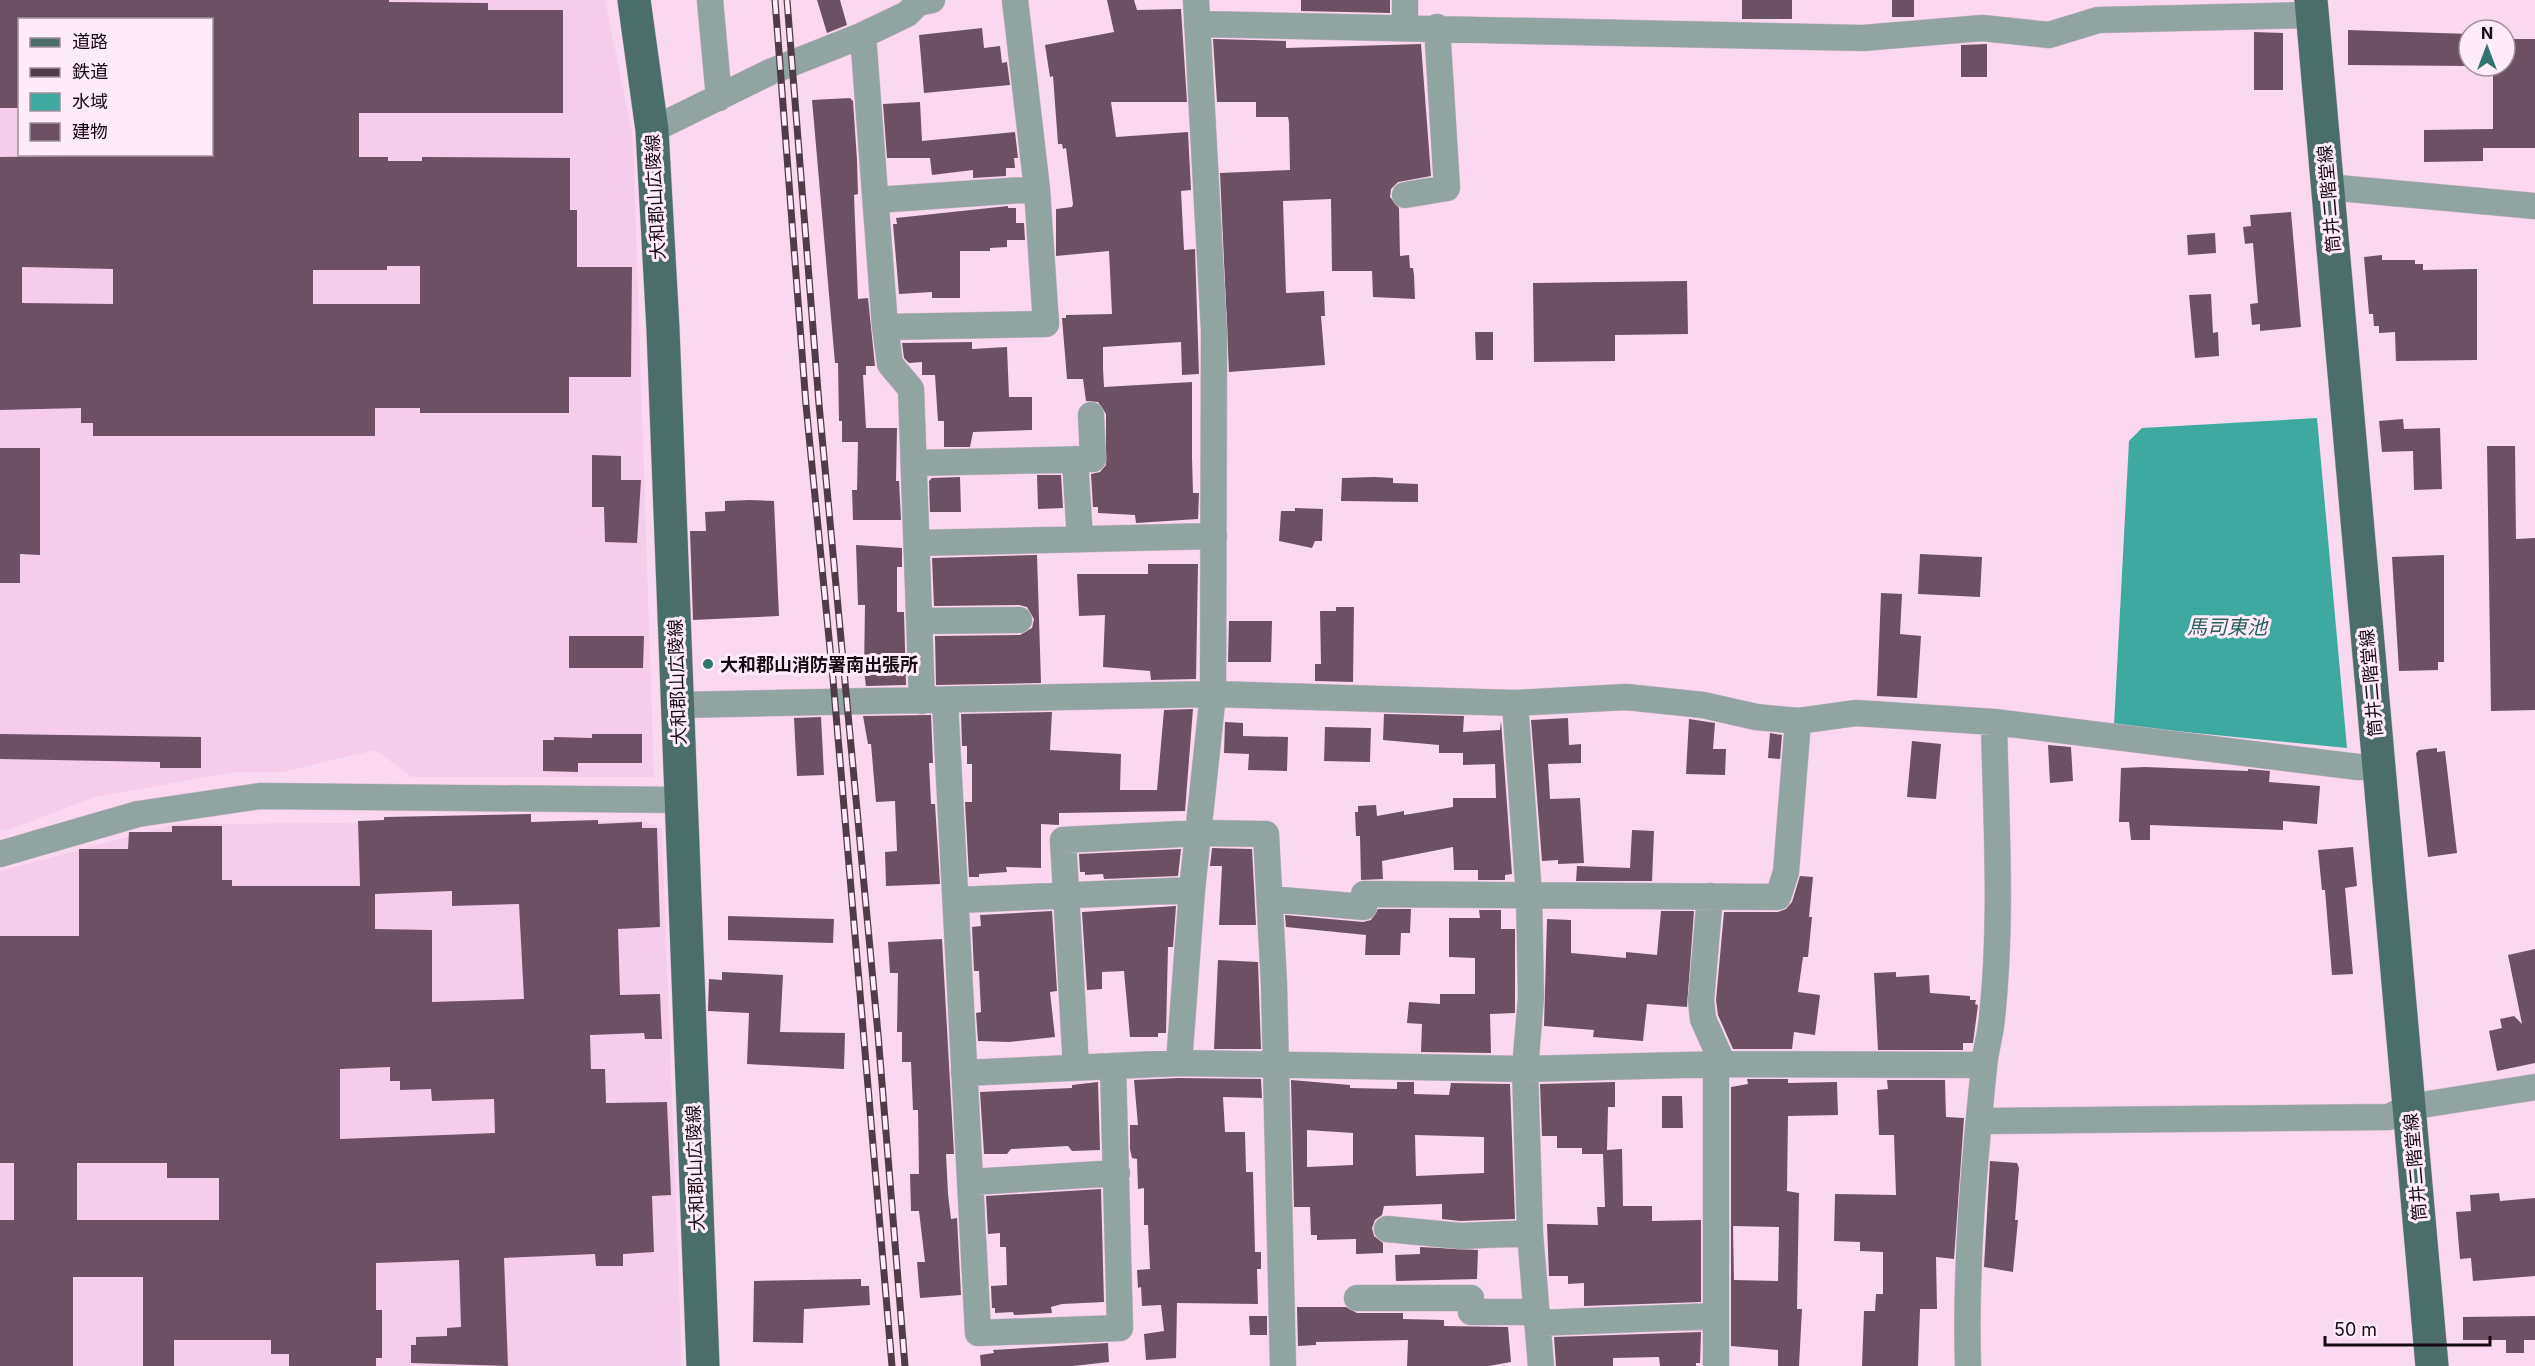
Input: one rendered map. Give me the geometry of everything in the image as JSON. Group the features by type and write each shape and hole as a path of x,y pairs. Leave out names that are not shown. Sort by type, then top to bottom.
{"main road":[{"name":"大和郡山広陵線","path":"634,0 652,130 679,705 680,800 703,1366"},
{"name":"筒井二階堂線","path":"2312,7 2432,1366"}],"street":[{"path":"710,0 719,98"},
{"path":"652,130 770,72 863,35 907,14 918,3 932,0"},
{"path":"885,327 1046,324 1037,189 1015,0"},
{"path":"1405,0 1405,27"},
{"path":"1179,1063 1192,891 1200,833 1213,694 1214,331 1196,12 1405,27 1863,38 1982,28 2049,35 2098,20 2312,7"},
{"path":"1405,195 1448,188 1437,27"},
{"path":"863,35 885,327 890,364 911,389 920,621 934,701 957,900 978,1333 1120,1328 1113,1066"},
{"path":"2328,187 2535,206"},
{"path":"876,200 1037,189"},
{"path":"914,463 1093,459 1091,415"},
{"path":"1076,459 1080,539"},
{"path":"918,543 1214,536"},
{"path":"920,621 1018,620"},
{"path":"679,705 1213,694 1515,703 1626,697 1703,705 1756,717 1798,721 1856,713 1994,722 2358,767 2379,767"},
{"path":"1515,703 1529,895 1531,997 1525,1069 1530,1233 1541,1366"},
{"path":"1270,899 1364,907 1364,894 1778,897 1786,872 1798,721"},
{"path":"1968,1366 1967,1316 1984,1065 1991,1026 1998,906 1994,722"},
{"path":"0,854 138,814 260,796 680,800"},
{"path":"1076,1067 1063,840 1200,833 1266,834 1270,899 1283,1366"},
{"path":"957,900 1065,894 1192,891"},
{"path":"1710,896 1701,1000 1703,1019 1720,1065 1716,1366"},
{"path":"964,1073 1179,1063 1525,1069 1720,1065 1984,1065"},
{"path":"1980,1121 2389,1117 2409,1107 2535,1087"},
{"path":"971,1182 1117,1173"},
{"path":"1387,1229 1460,1236 1530,1233"},
{"path":"1357,1298 1471,1298 1471,1312 1537,1318 1715,1316"}],"shaded area":[{"path":"0,0 605,0 633,138 654,777 412,777 375,750 282,772 235,772 95,797 11,829 0,830"},
{"path":"644,821 662,828 682,1366 0,1366 0,871 176,824"}],"water":[{"name":"馬司東池","path":"2317,418 2347,748 2114,725 2129,441 2142,428"}],"building":[{"path":"0,0 389,0 389,2 488,3 488,10 563,10 563,113 359,113 359,157 388,157 388,161 422,161 422,157 570,158 570,210 577,210 577,267 632,267 631,377 569,377 569,413 420,413 420,408 375,408 375,436 93,436 93,423 81,423 81,408 0,410 0,157 213,156 213,18 18,18 18,108 0,108","holes":["387,266 420,266 420,304 313,304 313,270 387,270","22,267 113,269 113,304 22,303"]},
{"path":"817,0 840,0 847,25 827,33"},
{"path":"1107,0 1134,0 1137,10 1181,9 1187,102 1111,102 1116,137 1188,132 1191,190 1181,191 1184,250 1195,249 1199,374 1182,375 1181,342 1103,347 1103,368 1104,387 1192,382 1193,493 1199,493 1198,519 1136,523 1135,515 1098,513 1098,507 1093,507 1091,474 1100,472 1106,465 1106,414 1098,402 1086,401 1083,379 1067,379 1062,318 1066,318 1066,315 1112,314 1109,251 1056,256 1056,209 1072,207 1073,204 1066,148 1063,149 1062,144 1058,144 1053,76 1050,77 1045,45 1114,32"},
{"path":"1301,0 1390,0 1390,13 1301,11"},
{"path":"1742,0 1792,0 1792,19 1742,19"},
{"path":"1892,0 1914,0 1914,17 1892,17"},
{"path":"982,28 984,48 1000,46 1002,63 1007,62 1010,85 924,93 919,35"},
{"path":"2348,30 2457,34 2457,66 2348,65"},
{"path":"2254,32 2283,33 2283,90 2254,90"},
{"path":"1213,39 1286,41 1286,48 1421,44 1431,176 1398,182 1391,189 1390,197 1399,208 1400,256 1409,255 1410,268 1413,268 1414,275 1415,299 1373,297 1372,271 1332,271 1331,199 1283,201 1286,293 1324,291 1325,316 1321,316 1325,365 1229,372 1220,173 1290,170 1289,122 1288,117 1256,117 1256,102 1217,102"},
{"path":"2517,39 2535,39 2535,148 2483,148 2483,161 2424,162 2424,130 2493,129 2493,78 2517,78"},
{"path":"1987,44 1987,77 1961,77 1961,45"},
{"path":"850,98 853,101 857,160 858,194 854,195 858,299 868,298 875,366 866,366 866,375 863,375 866,428 897,428 896,481 899,481 901,520 853,520 852,490 857,490 858,442 842,442 842,421 839,421 838,363 835,363 812,100"},
{"path":"920,102 922,141 1015,132 1018,158 1014,158 1015,168 1006,168 1006,176 973,178 973,170 932,175 930,158 887,158 883,104"},
{"path":"1008,206 1008,208 1016,208 1016,223 1024,223 1025,240 1007,240 1007,247 990,248 990,251 960,251 960,298 932,298 932,292 899,294 893,224 897,224 896,218"},
{"path":"2291,212 2301,327 2260,331 2260,324 2252,325 2250,304 2258,303 2253,243 2245,244 2243,227 2251,226 2250,215"},
{"path":"2215,233 2216,253 2188,255 2187,235"},
{"path":"2382,255 2382,260 2415,260 2415,264 2423,264 2423,270 2477,269 2477,360 2396,361 2395,332 2379,333 2379,326 2374,326 2373,314 2369,314 2364,257"},
{"path":"1687,281 1688,334 1615,335 1615,361 1534,362 1533,283"},
{"path":"2211,294 2213,333 2218,332 2219,356 2195,358 2189,295"},
{"path":"1475,332 1493,332 1493,360 1476,360"},
{"path":"972,342 972,349 1007,347 1009,397 1032,397 1032,430 973,432 970,447 944,447 944,421 938,421 935,375 922,375 922,362 909,363 904,358 902,343"},
{"path":"2403,419 2404,429 2440,428 2442,489 2414,490 2413,451 2382,452 2379,421"},
{"path":"2487,446 2515,446 2516,539 2535,538 2535,710 2491,711"},
{"path":"0,448 40,448 40,555 20,554 20,583 0,583"},
{"path":"592,455 621,456 621,480 641,480 637,543 605,542 604,507 592,507"},
{"path":"1037,475 1061,475 1063,508 1038,509"},
{"path":"960,477 961,512 930,512 929,481 932,478"},
{"path":"1342,478 1393,478 1393,483 1418,484 1418,502 1341,501"},
{"path":"725,501 774,501 779,616 693,620 690,531 706,531 705,512 725,511"},
{"path":"1295,508 1323,509 1322,541 1315,541 1312,548 1279,541 1281,511 1295,511"},
{"path":"856,545 902,548 902,567 897,567 897,612 904,612 906,685 866,686 864,671 865,605 858,605"},
{"path":"1920,554 1982,557 1980,597 1918,594"},
{"path":"1037,555 1041,683 936,685 935,636 1020,635 1032,628 1034,619 1027,607 1019,605 934,606 932,558"},
{"path":"2444,555 2444,662 2438,662 2438,670 2399,671 2392,557"},
{"path":"1148,564 1198,564 1196,679 1151,680 1150,671 1103,667 1105,615 1079,616 1077,574 1148,574"},
{"path":"1881,593 1902,594 1900,634 1921,636 1917,698 1877,696"},
{"path":"1336,607 1354,607 1353,682 1315,681 1315,664 1321,664 1320,611 1336,611"},
{"path":"1229,621 1272,621 1271,662 1228,662"},
{"path":"569,636 644,636 643,668 569,668"},
{"path":"815,653 816,673 795,675 793,655"},
{"path":"1193,709 1185,811 1059,813 1059,825 1041,824 1041,868 1006,867 1007,872 969,877 965,802 972,802 972,764 967,764 967,746 962,746 961,714 1052,712 1050,750 1121,754 1120,790 1157,790 1164,710"},
{"path":"1384,714 1464,716 1463,732 1500,730 1501,721 1512,874 1505,875 1505,880 1478,880 1478,870 1454,870 1453,847 1382,861 1383,879 1361,880 1360,836 1356,836 1355,812 1358,812 1358,806 1376,805 1377,816 1404,811 1404,815 1453,807 1453,798 1496,798 1495,764 1463,765 1463,753 1439,753 1439,745 1383,740"},
{"path":"931,715 933,763 929,763 931,804 935,804 940,884 886,886 885,852 897,851 895,801 876,802 871,744 868,744 863,716"},
{"path":"821,717 824,775 797,776 794,718"},
{"path":"1568,718 1569,745 1581,744 1581,763 1548,764 1550,799 1580,798 1584,863 1558,864 1558,860 1542,861 1531,720"},
{"path":"1689,719 1715,723 1713,749 1726,749 1725,775 1686,774"},
{"path":"1225,722 1243,723 1243,736 1288,737 1287,771 1248,770 1249,754 1224,753"},
{"path":"1325,727 1371,728 1370,762 1324,761"},
{"path":"1770,733 1782,735 1780,759 1768,758"},
{"path":"0,734 201,737 201,768 160,768 160,762 0,759"},
{"path":"592,734 642,734 642,763 578,763 578,772 543,771 543,740 554,740 554,737 592,738"},
{"path":"1912,741 1941,744 1936,799 1907,797"},
{"path":"2048,745 2071,747 2073,781 2050,783"},
{"path":"2437,748 2437,752 2445,751 2457,853 2428,857 2416,753 2419,750"},
{"path":"2121,768 2270,771 2269,782 2320,786 2317,824 2283,821 2283,830 2150,825 2150,840 2131,840 2129,822 2119,822"},
{"path":"531,814 531,822 598,820 598,824 642,822 642,828 657,828 660,927 618,929 620,995 660,994 662,1039 645,1039 644,1033 590,1035 591,1069 605,1069 606,1103 667,1102 671,1195 652,1196 654,1252 623,1254 623,1266 596,1266 595,1254 504,1258 508,1366 411,1363 411,1345 416,1345 416,1337 447,1336 447,1328 461,1327 459,1260 376,1263 376,1310 382,1310 382,1358 376,1358 376,1366 289,1366 289,1354 271,1354 271,1340 174,1340 174,1366 143,1366 143,1277 73,1277 73,1366 0,1366 0,1220 14,1220 14,1163 0,1163 0,936 79,936 79,849 128,849 129,832 172,832 172,826 222,826 222,880 232,880 232,886 360,886 358,821 384,820 384,817","holes":["452,891 452,906 519,904 524,999 432,1002 432,930 375,929 375,894","390,1067 390,1081 400,1081 400,1090 431,1089 432,1101 494,1099 495,1133 340,1139 340,1069","77,1163 167,1163 167,1178 219,1178 219,1220 77,1220"]},
{"path":"1632,830 1654,831 1652,881 1576,881 1577,866 1630,868"},
{"path":"2353,847 2357,886 2345,888 2353,974 2332,975 2325,890 2322,890 2318,850"},
{"path":"1212,848 1252,849 1256,925 1219,925 1222,866 1210,866"},
{"path":"1181,849 1178,876 1104,879 1103,874 1085,875 1085,872 1080,872 1079,854"},
{"path":"1800,876 1813,877 1808,957 1803,957 1798,992 1820,995 1815,1035 1794,1032 1792,1049 1733,1049 1718,1015 1716,1000 1724,912 1778,912 1786,909 1792,902"},
{"path":"1176,906 1173,947 1168,947 1166,1033 1158,1033 1158,1037 1130,1037 1124,971 1102,972 1102,989 1087,990 1082,912"},
{"path":"1378,909 1411,909 1410,933 1401,933 1400,955 1365,955 1366,935 1286,927 1285,915 1363,922 1371,920"},
{"path":"1479,910 1501,910 1501,929 1515,929 1515,1013 1490,1014 1491,1053 1421,1052 1422,1024 1407,1023 1409,1002 1440,1004 1440,994 1475,994 1475,958 1449,957 1449,918 1480,918"},
{"path":"1052,911 1057,991 1050,992 1055,1037 1009,1042 978,1041 976,1013 981,1012 979,971 974,971 972,927 981,926 980,915"},
{"path":"1661,911 1694,911 1687,1007 1647,1004 1643,1041 1593,1037 1594,1030 1544,1026 1547,919 1571,920 1571,953 1626,958 1626,952 1657,955"},
{"path":"728,916 834,919 833,943 728,940"},
{"path":"942,939 954,1154 946,1154 948,1194 951,1219 957,1218 961,1295 920,1298 917,1262 925,1262 919,1211 911,1211 910,1174 919,1174 918,1110 913,1110 911,1062 902,1062 902,1032 897,1032 898,973 890,973 888,942"},
{"path":"2535,949 2535,1063 2497,1071 2489,1031 2502,1028 2500,1019 2514,1016 2522,1024 2508,955"},
{"path":"1218,960 1258,962 1261,1049 1214,1049"},
{"path":"722,972 783,975 780,1032 845,1033 844,1069 747,1064 749,1013 708,1011 709,979 722,980"},
{"path":"1896,972 1896,977 1929,975 1930,993 1970,996 1970,1000 1976,1000 1975,1004 1978,1005 1973,1043 1963,1043 1963,1050 1878,1050 1874,973"},
{"path":"1261,1079 1262,1098 1223,1097 1225,1132 1245,1132 1246,1172 1253,1172 1255,1252 1261,1252 1261,1269 1257,1269 1258,1304 1177,1303 1176,1358 1146,1360 1144,1334 1164,1331 1161,1305 1142,1306 1141,1287 1138,1288 1137,1270 1150,1269 1148,1225 1144,1225 1144,1188 1138,1189 1137,1159 1132,1158 1130,1149 1130,1125 1138,1125 1134,1080"},
{"path":"1747,1079 1788,1079 1788,1083 1837,1082 1838,1115 1788,1116 1787,1191 1799,1193 1797,1309 1802,1309 1799,1366 1778,1366 1778,1350 1731,1346 1731,1087 1748,1084","holes":["1733,1226 1779,1227 1778,1281 1734,1280"]},
{"path":"1291,1080 1350,1085 1350,1088 1397,1089 1397,1082 1414,1082 1414,1094 1449,1095 1451,1083 1510,1084 1515,1219 1460,1221 1442,1219 1442,1204 1384,1206 1382,1215 1375,1220 1372,1228 1374,1236 1383,1243 1383,1253 1356,1254 1356,1239 1317,1240 1317,1235 1311,1235 1310,1207 1294,1207","holes":["1307,1130 1353,1133 1353,1165 1307,1167","1415,1135 1484,1137 1484,1173 1416,1176"]},
{"path":"1887,1080 1945,1080 1946,1117 1964,1118 1954,1259 1936,1257 1937,1309 1920,1309 1918,1366 1862,1366 1864,1311 1875,1311 1876,1294 1883,1294 1883,1252 1860,1251 1860,1242 1834,1241 1835,1194 1896,1195 1894,1135 1879,1135 1877,1090 1888,1089"},
{"path":"1098,1082 1100,1150 1072,1151 1068,1146 1011,1149 1007,1154 984,1154 980,1092 1072,1088 1072,1085"},
{"path":"1615,1082 1615,1107 1608,1107 1607,1150 1622,1149 1623,1206 1652,1206 1652,1221 1701,1220 1701,1302 1584,1306 1584,1283 1568,1284 1568,1276 1549,1276 1547,1224 1598,1225 1597,1207 1605,1207 1603,1154 1582,1154 1582,1148 1557,1148 1557,1136 1542,1136 1540,1084"},
{"path":"1662,1096 1682,1096 1683,1128 1662,1128"},
{"path":"1990,1161 2017,1163 2019,1168 2015,1220 2018,1220 2013,1272 1984,1267"},
{"path":"1101,1189 1104,1302 1062,1304 1051,1307 1052,1313 1014,1315 1013,1312 995,1313 995,1308 992,1308 991,1286 1007,1285 1006,1247 1000,1247 1000,1233 988,1234 986,1196"},
{"path":"2499,1193 2500,1201 2535,1198 2535,1276 2473,1281 2471,1258 2460,1259 2456,1212 2471,1211 2470,1195"},
{"path":"1420,1247 1478,1250 1477,1279 1396,1281 1395,1255 1420,1254"},
{"path":"861,1279 861,1286 869,1286 870,1305 804,1309 803,1343 753,1342 754,1281"},
{"path":"1297,1307 1346,1307 1357,1313 1403,1313 1403,1319 1444,1320 1444,1326 1508,1327 1511,1362 1489,1366 1407,1366 1408,1340 1316,1342 1316,1345 1298,1346"},
{"path":"1249,1316 1267,1316 1267,1335 1250,1335"},
{"path":"2535,1316 2535,1340 2524,1340 2524,1353 2506,1353 2506,1340 2463,1340 2463,1317"},
{"path":"1701,1332 1700,1363 1696,1363 1696,1366 1660,1366 1659,1357 1613,1358 1613,1366 1556,1366 1554,1337"},
{"path":"1108,1343 1109,1362 1073,1366 981,1366 980,1355 994,1353 993,1350"}],"railway":[{"path":"775,0 806,405 833,679 892,1366"},
{"path":"787,0 819,404 878,1034 905,1366"}],"place":[{"name":"大和郡山消防署南出張所","path":"708,664"}]}
